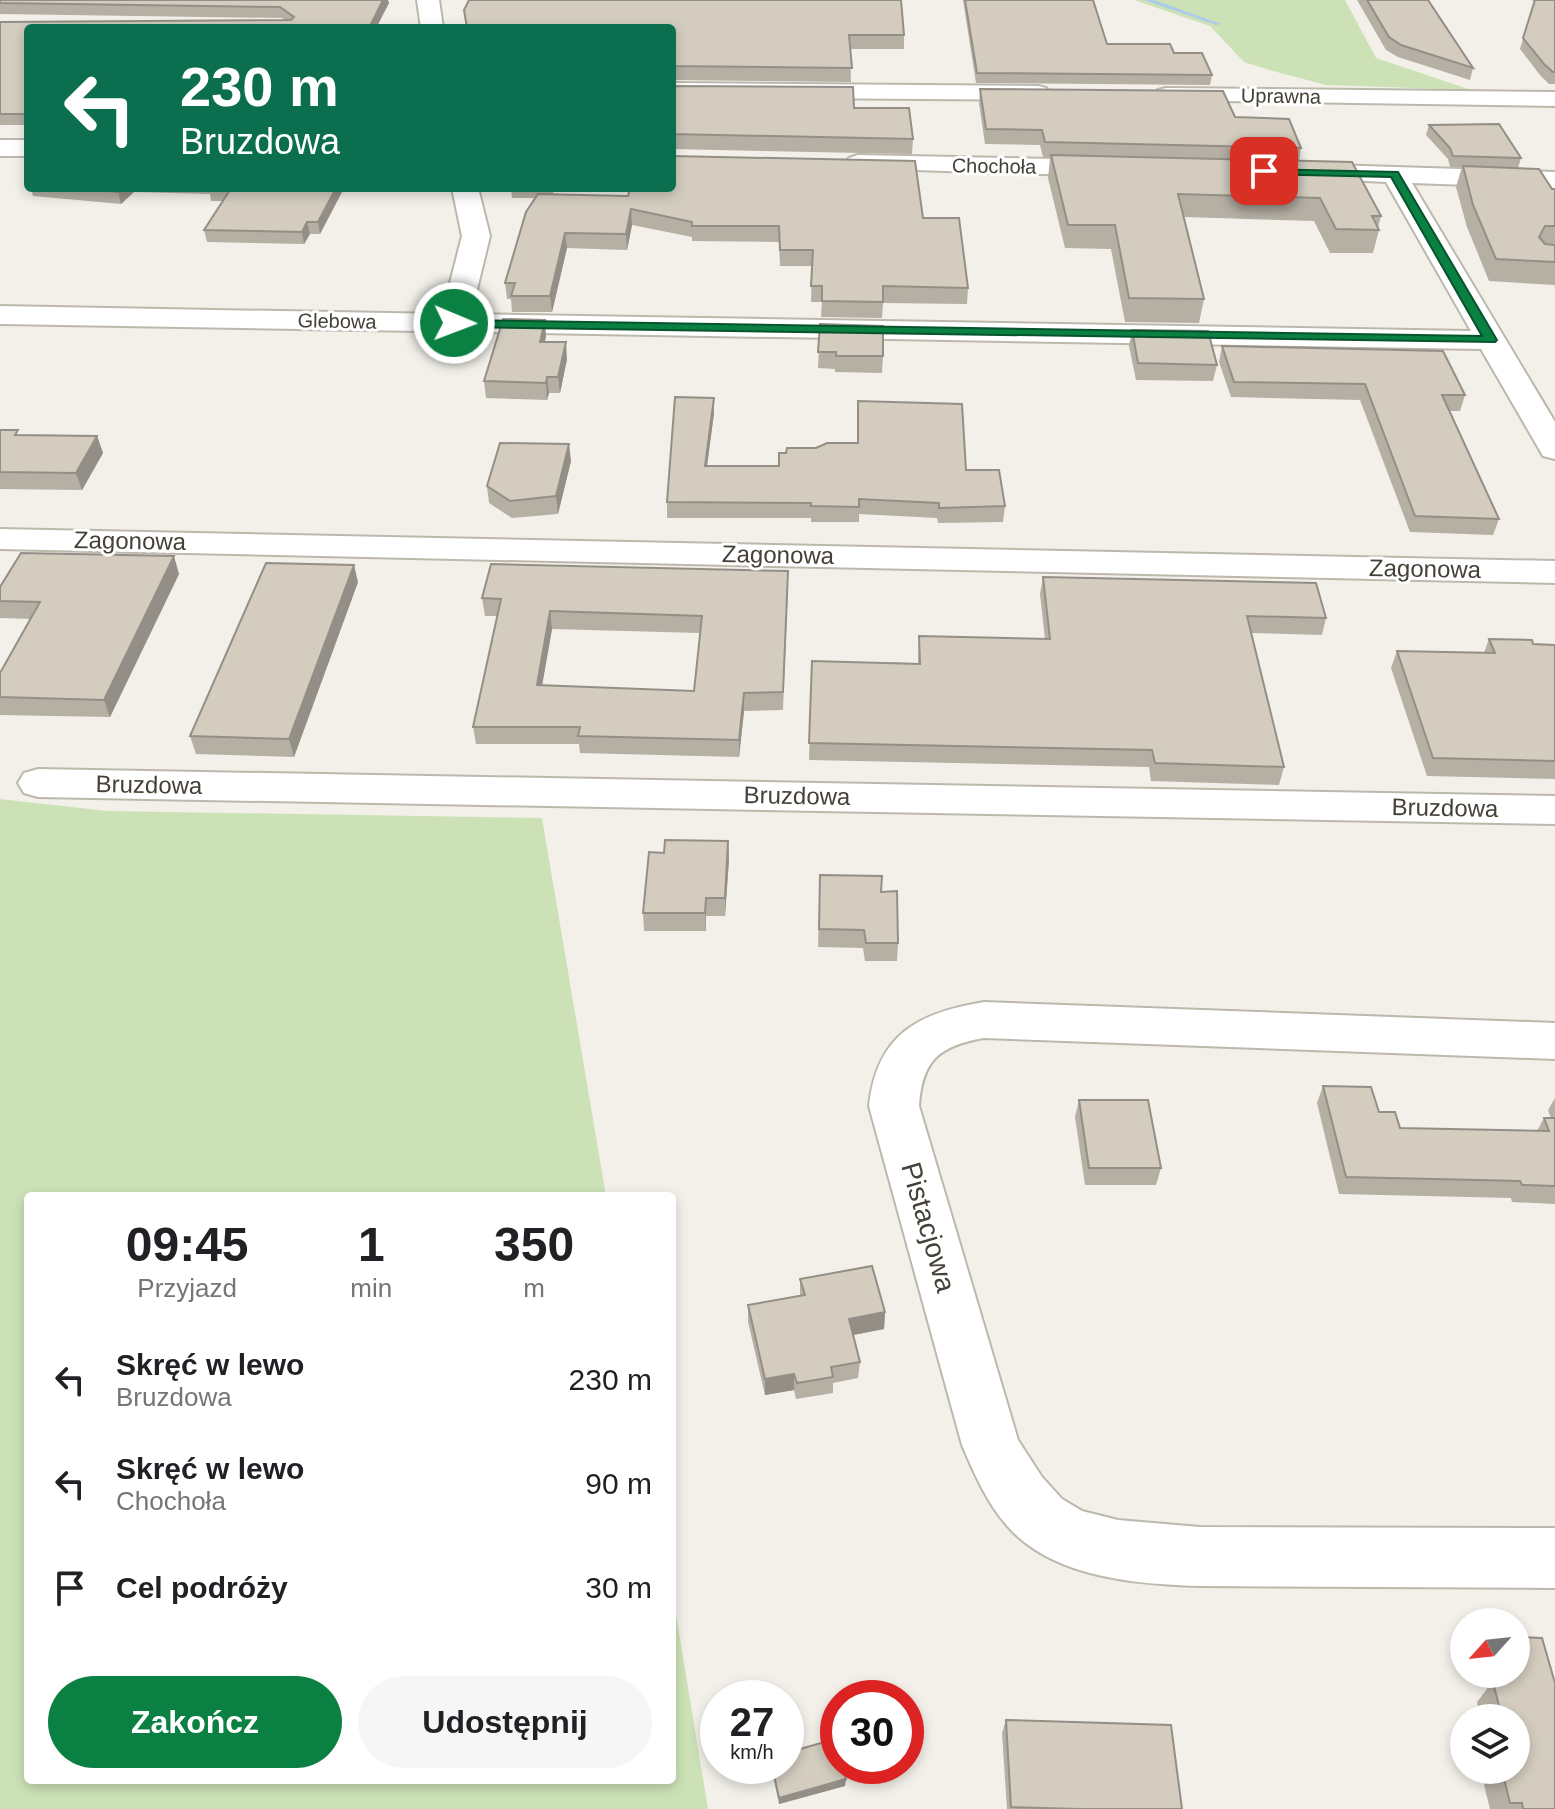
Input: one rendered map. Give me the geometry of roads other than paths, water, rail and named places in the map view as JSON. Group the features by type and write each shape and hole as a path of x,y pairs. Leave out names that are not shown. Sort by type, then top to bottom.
{"street":[{"path":"428,0 431,24"},
{"path":"676,90 1054,94"},
{"name":"Uprawna","path":"1150,94 1555,99"},
{"path":"0,148 24,148"},
{"name":"Chochoła","path":"831,163 1134,169"},
{"path":"1277,172 1555,180"},
{"path":"1394,174 1555,449"},
{"path":"454,323 476,236 466,192"},
{"name":"Glebowa","path":"0,315 1490,340"},
{"name":"Zagonowa","path":"0,539 1555,572"},
{"name":"Bruzdowa","path":"38,783 1555,810"},
{"name":"Pistacjowa","path":"1555,1041 984,1020 944,1029 911,1050 900,1067 894,1095 894,1106 991,1445 1005,1476 1022,1501 1044,1522 1068,1536 1117,1549 1189,1555 1555,1558"}],"waterway":[{"path":"1147,0 1218,24"}]}
